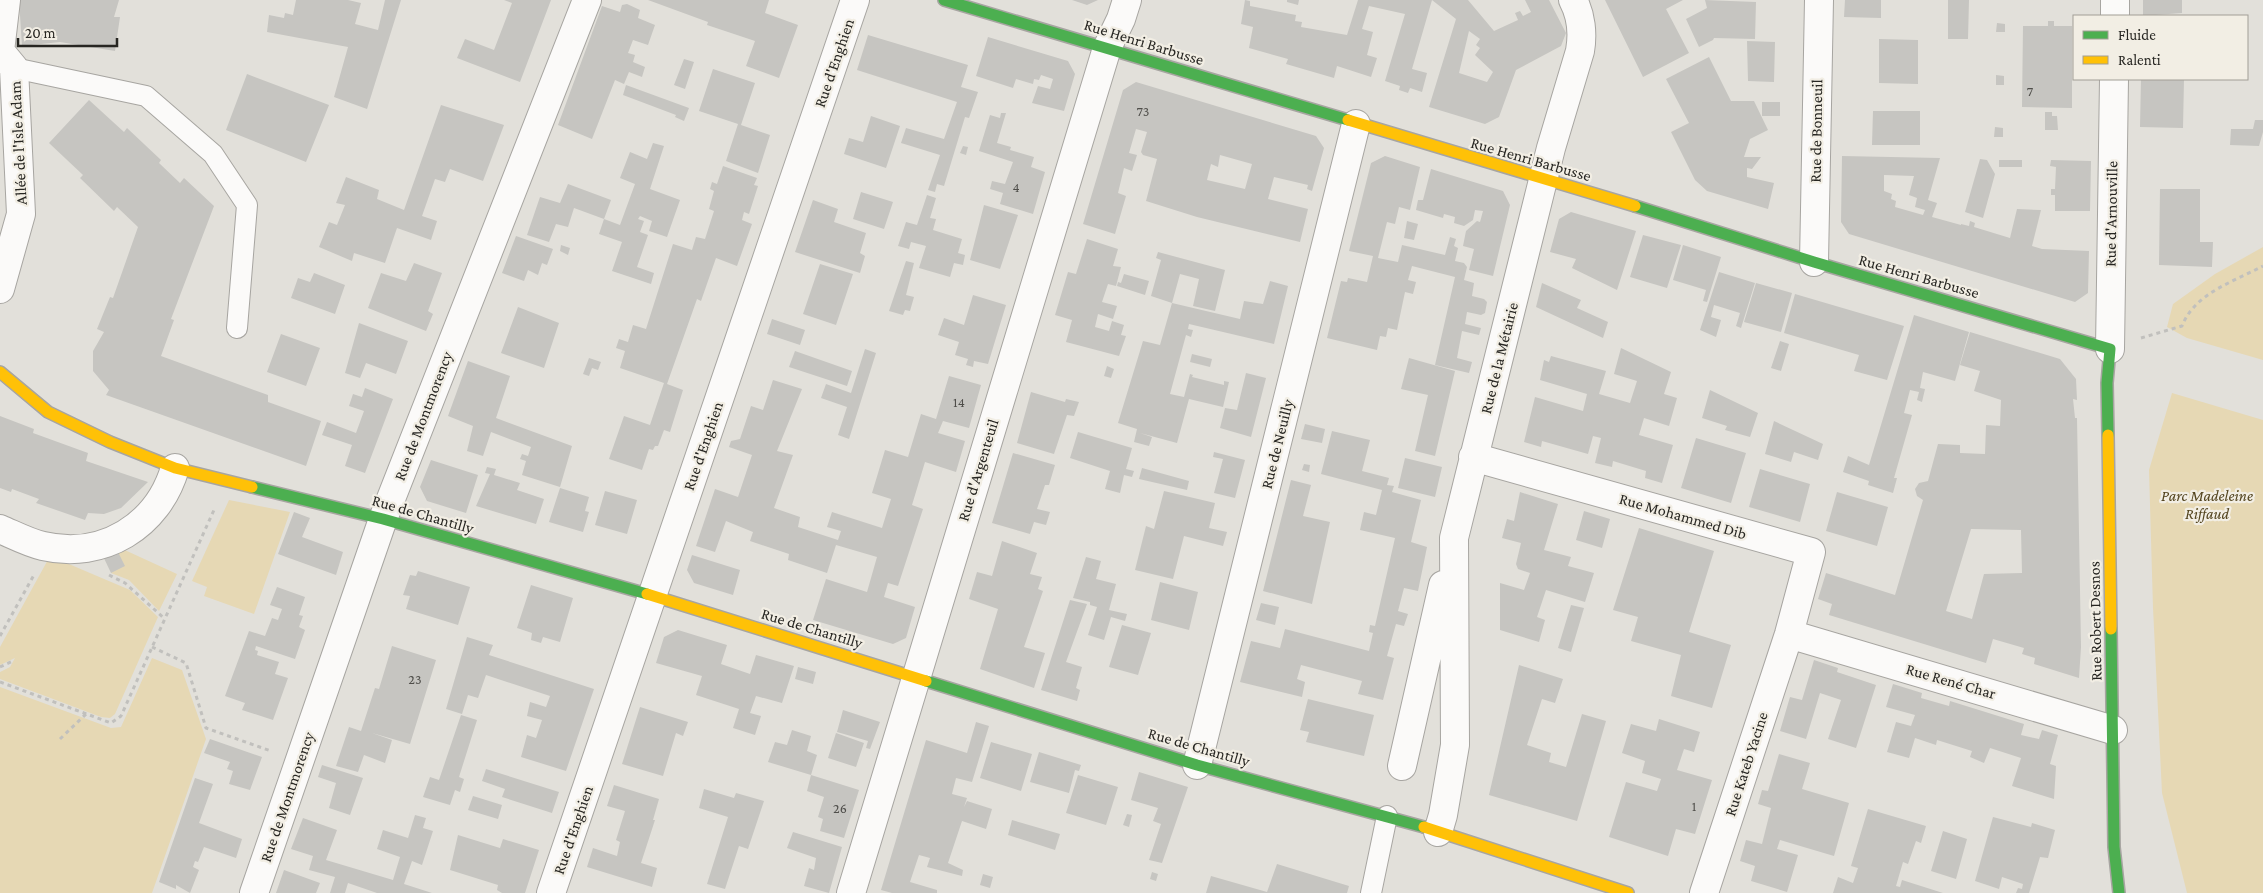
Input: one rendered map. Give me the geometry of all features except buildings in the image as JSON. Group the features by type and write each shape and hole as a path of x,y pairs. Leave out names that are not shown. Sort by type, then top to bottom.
{"street":[{"name":"Allée de l'Isle Adam","path":"0,290 21,214 8,115 14,68 0,51 6,0"},
{"name":"Rue de Montmorency","path":"254,893 383,518 587,0"},
{"name":"Rue d'Enghien","path":"551,893 855,0"},
{"name":"Rue Henri Barbusse","path":"944,0 1544,179 1814,262 2110,349"},
{"name":"Rue d'Argenteuil","path":"851,893 1107,48 1121,19 1127,0"},
{"name":"Rue de la Métairie","path":"1402,766 1474,457 1544,179 1583,37 1577,8 1573,0"},
{"name":"Rue de Bonneuil","path":"1814,262 1819,0"},
{"path":"2114,15 2115,0"},
{"name":"Rue d'Arnouville","path":"2110,349 2114,80"},
{"name":"Rue de Neuilly","path":"1197,765 1356,124"},
{"name":"Rue Robert Desnos","path":"2110,349 2108,383 2114,847 2119,893"},
{"name":"Rue de Chantilly","path":"0,372 48,412 110,442 175,468 383,518 652,596 1197,765 1387,816 1628,893"},
{"name":"Rue Mohammed Dib","path":"1474,457 1811,552 1788,634"},
{"path":"0,529 50,547 81,549 121,538 147,519 172,478 175,468"},
{"name":"Rue de la Métairie","path":"1438,832 1443,815 1455,745 1454,538"},
{"name":"Rue René Char","path":"1788,634 2113,730"},
{"name":"Rue Kateb Yacine","path":"1704,893 1788,634"}],"lane":[{"path":"14,68 146,96 213,154 247,205 237,328"},
{"path":"1371,893 1387,816"}],"path":[{"path":"2162,330 2182,326 2187,313 2202,298 2263,266"},
{"path":"0,682 111,723 121,716 227,481"},
{"path":"0,636 50,547"},
{"path":"81,549 94,569 125,583 165,619"},
{"path":"152,647 186,663 206,728 300,761"},
{"path":"0,668 13,661"},
{"path":"60,739 86,714"}],"green space":[{"path":"2263,247 2263,360 2187,338 2167,327 2173,304 2215,274"},
{"name":"Parc Madeleine Riffaud","path":"2172,393 2263,420 2263,893 2187,893 2162,793 2153,608 2149,470"},
{"path":"229,500 290,512 254,614 204,596 207,587 192,581"},
{"path":"116,546 177,574 159,611 129,580 111,573"},
{"path":"50,556 130,590 158,617 115,714 110,718 101,717 0,679 0,672 10,667 15,658 0,665 0,647"},
{"path":"152,658 182,670 206,739 152,893 0,893 0,687 111,728 121,727"}],"traffic: fast":[{"path":"944,0 1348,120"},
{"path":"1635,206 1814,262 2110,349 2107,383 2108,435"},
{"path":"252,487 383,519 647,594"},
{"path":"2111,629 2114,847 2119,893"},
{"path":"926,681 1197,765 1424,827"}],"traffic: slow":[{"path":"1348,120 1635,206"},
{"path":"0,372 48,412 110,442 175,468 252,487"},
{"path":"2108,435 2111,629"},
{"path":"647,594 926,681"},
{"path":"1424,827 1628,893"}]}
